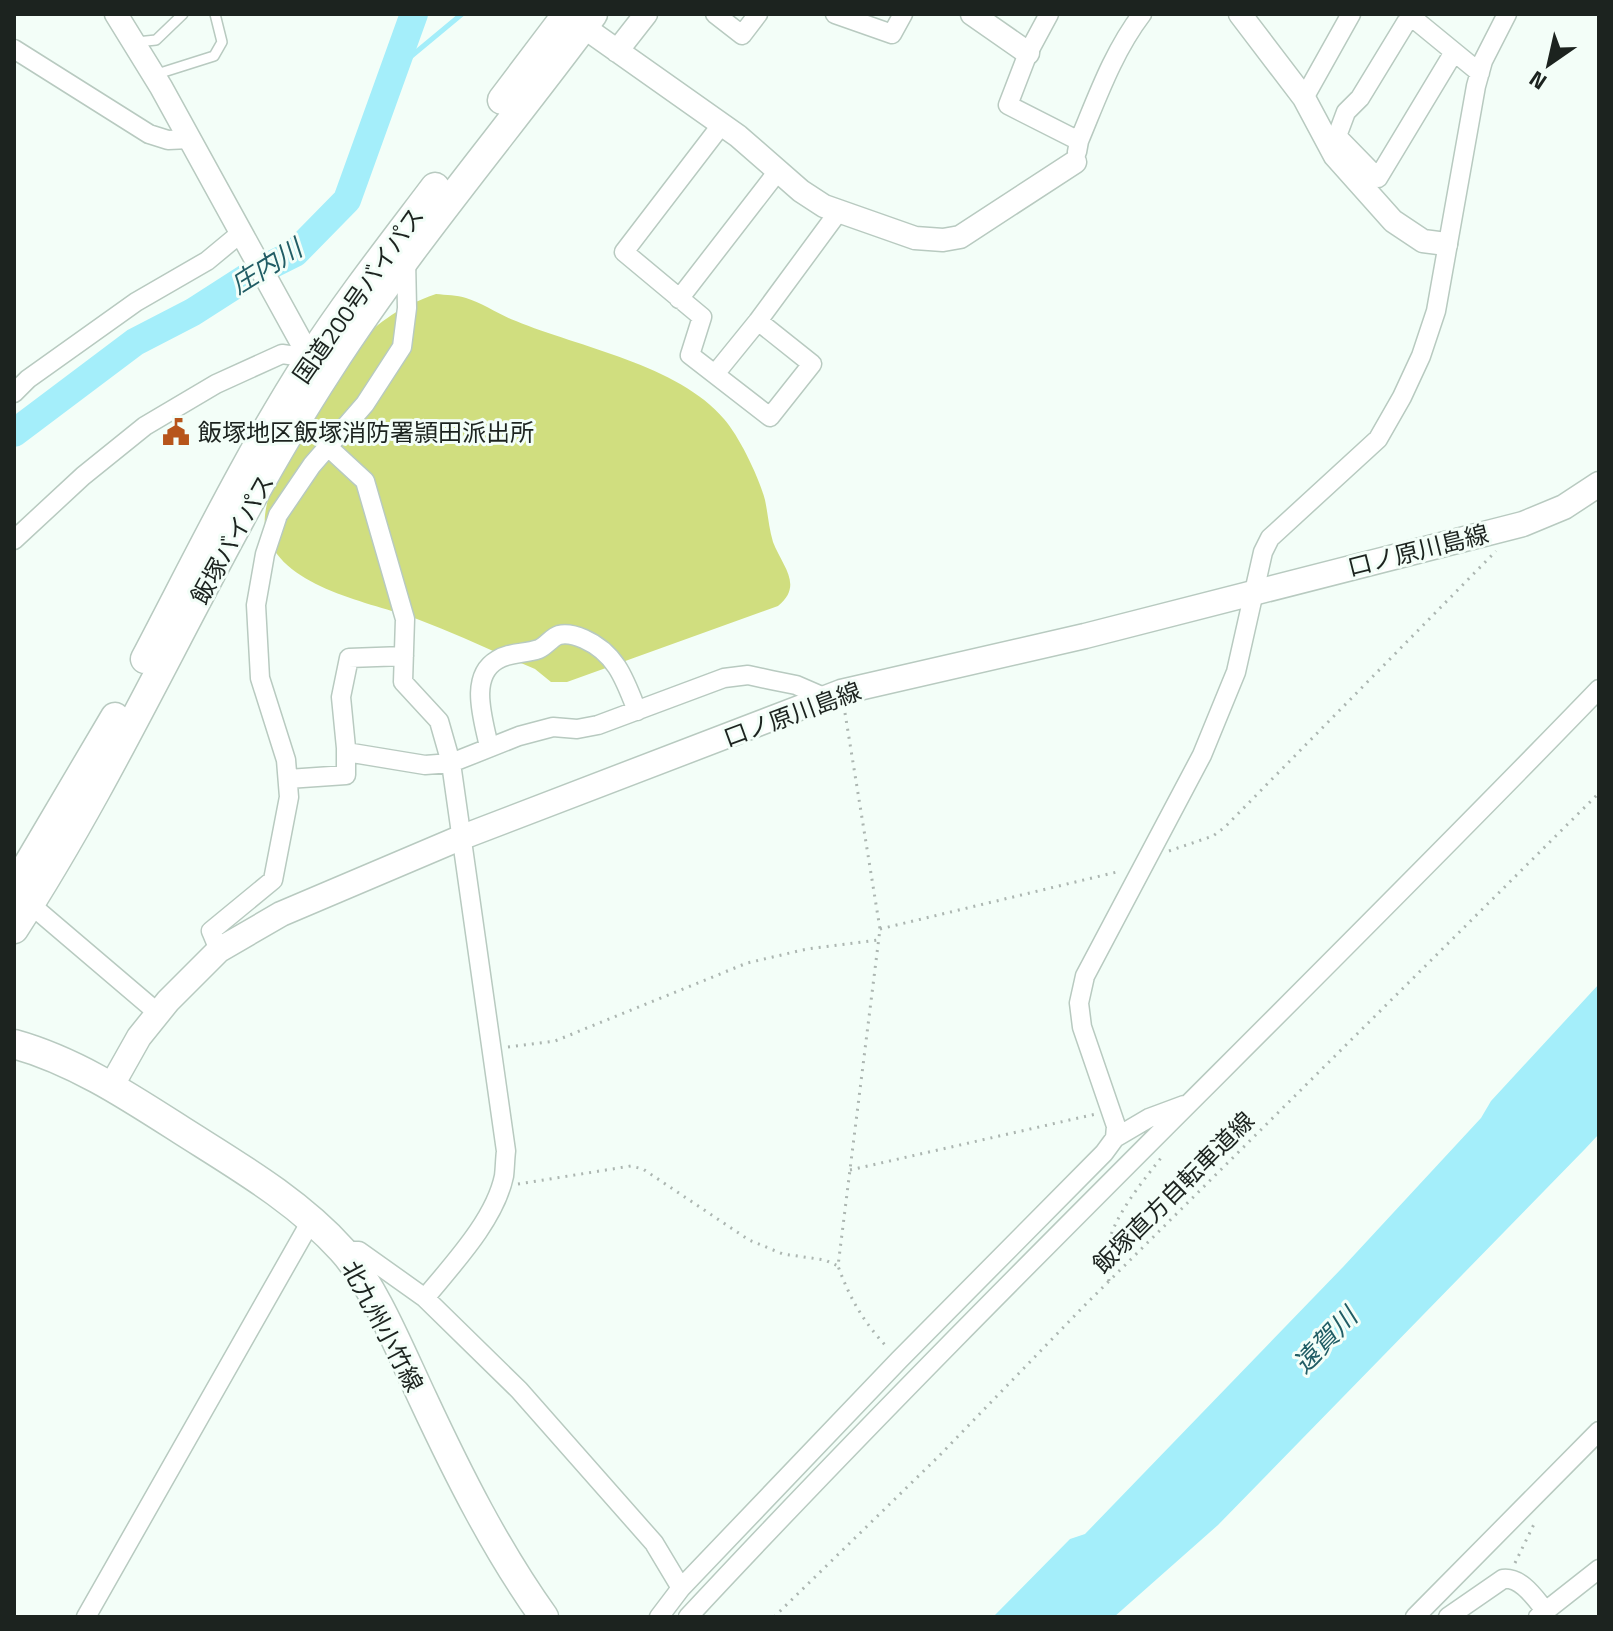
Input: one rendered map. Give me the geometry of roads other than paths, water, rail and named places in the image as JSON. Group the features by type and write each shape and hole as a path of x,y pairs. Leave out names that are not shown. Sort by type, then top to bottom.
{"main road":[{"path":"319,364 406,259 575,17"},
{"name":"国道200号バイパス","path":"22,896 257,446 319,364 379,261 575,17"},
{"name":"口ノ原川島線","path":"112,1085 139,1037 158,1013 219,950 281,914 460,838 833,695 1085,636 1506,528 1541,518 1599,484"},
{"path":"14,929 22,896"},
{"name":"北九州小竹線","path":"14,1044 43,1052 112,1085 236,1164 311,1221 343,1251 388,1325 507,1563 544,1617"}],"street":[{"path":"116,14 319,364"},
{"path":"617,51 646,14"},
{"path":"715,14 742,35 758,14"},
{"path":"835,14 892,34 903,14"},
{"path":"972,14 1028,53"},
{"path":"1049,14 1028,53 1008,105 1077,152"},
{"path":"575,17 617,51 722,124 801,191 824,206 915,238 943,240 960,237 1077,152 1112,63 1127,33 1142,14"},
{"path":"1240,14 1304,98 1335,156 1373,186"},
{"path":"1304,98 1351,14"},
{"path":"1115,1138 1116,1126 1082,1027 1079,1003 1085,976 1202,755 1236,672 1263,552 1270,538 1378,439 1421,356 1436,311 1480,73 1507,14"},
{"path":"1446,244 1423,241 1393,221 1373,186 1337,136 1346,112 1360,98 1409,15 1480,73"},
{"path":"14,49 149,134 168,140 190,139"},
{"path":"1373,186 1454,52"},
{"path":"722,124 624,252 702,317 690,355 770,417 812,364 758,321"},
{"path":"679,299 778,171"},
{"path":"715,374 839,211"},
{"path":"14,393 28,379 136,302 207,261 243,235"},
{"path":"219,950 211,931 273,880 288,808 286,760 260,678 256,605 265,554 278,515 327,446 365,404 402,347 407,308 406,259"},
{"path":"14,540 94,466 145,426 216,384 282,354 319,364"},
{"path":"327,446 365,481 405,619 403,682 439,721 451,763 506,1151 504,1178 493,1206 465,1249 425,1298"},
{"path":"489,747 480,692 487,669 497,660 543,647 558,635 575,635 591,642 614,660 637,711"},
{"path":"288,779 346,775 341,697 349,658 404,656"},
{"path":"346,752 425,765 451,763 489,747 553,727 577,729 598,725 724,678 748,675 833,695"},
{"path":"688,1617 791,1505 822,1478 978,1316 1448,846 1599,689"},
{"path":"22,896 158,1013"},
{"path":"659,1617 681,1588 899,1360 1088,1170 1115,1138 1149,1118 1190,1103"},
{"path":"86,1617 311,1221"},
{"path":"343,1251 359,1251 425,1298 519,1390 654,1543 681,1588"},
{"path":"1415,1617 1599,1431"},
{"path":"1448,1617 1503,1579 1511,1578 1520,1583 1542,1613 1599,1569"}],"lane":[{"path":"134,42 156,40 183,14"},
{"path":"154,75 214,56 222,42 215,14"}],"water":[{"name":"遠賀川","path":"1599,984 1599,1134 1585,1149 1218,1525 1114,1617 993,1617 1070,1539 1085,1534 1343,1267"}],"waterway":[{"name":"庄内川","path":"14,433 135,342 295,253 347,200 414,14"},
{"path":"391,73 462,14"}],"place":[{"name":"飯塚地区飯塚消防署頴田派出所","path":"176,432"}]}
